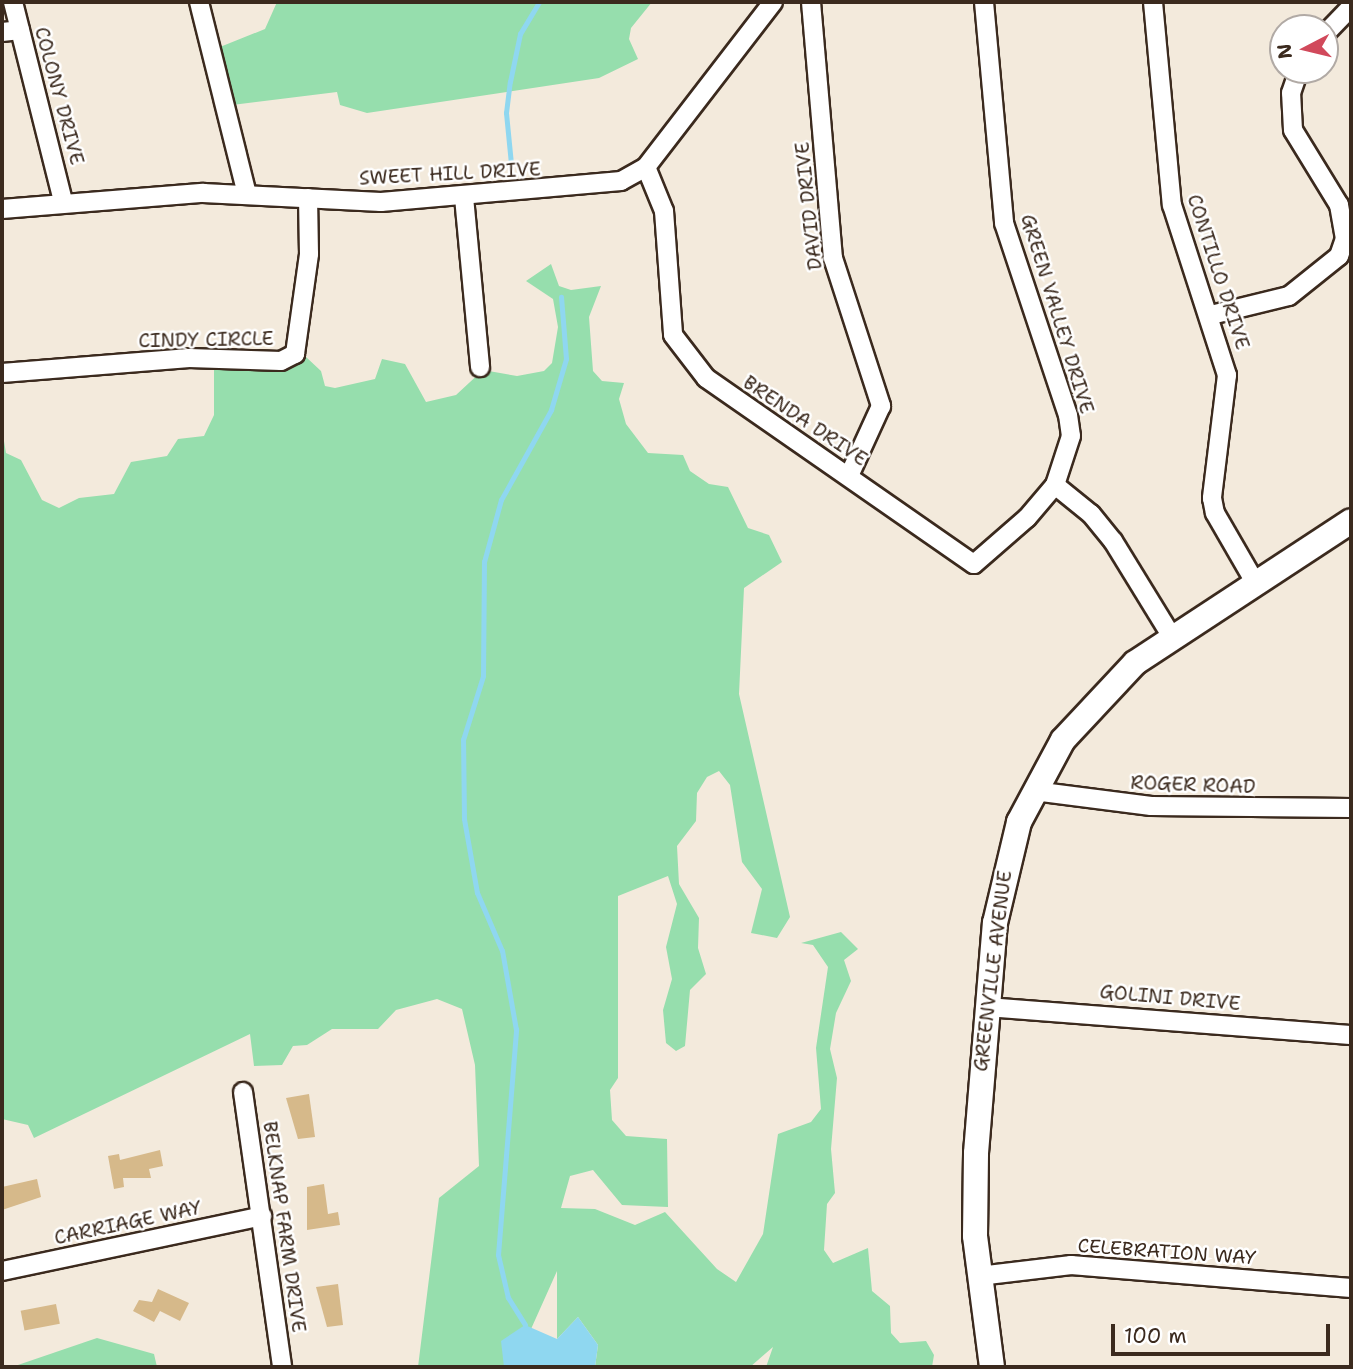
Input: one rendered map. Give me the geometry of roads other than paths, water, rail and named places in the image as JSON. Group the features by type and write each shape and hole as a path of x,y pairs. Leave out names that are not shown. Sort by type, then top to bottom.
{"street":[{"name":"COLONY DRIVE","path":"13,2 11,31 63,201"},
{"path":"199,2 247,194"},
{"name":"SWEET HILL DRIVE","path":"2,209 63,201 247,194 381,202 464,197 621,181 646,167 774,2"},
{"name":"DAVID DRIVE","path":"811,2 833,258 881,406 849,476"},
{"name":"GREEN VALLEY DRIVE","path":"984,2 1004,223 1068,415 1071,436 1055,485"},
{"name":"CONTILLO DRIVE","path":"1153,2 1172,205 1211,315 1228,393 1212,498 1215,513 1256,584"},
{"path":"1211,315 1289,296 1339,256 1345,239 1339,205 1293,130 1291,93 1294,84"},
{"name":"BRENDA DRIVE","path":"646,167 664,211 673,335 682,353 706,378 974,564 1027,518 1055,485"},
{"path":"464,197 480,367"},
{"name":"CINDY CIRCLE","path":"2,373 189,358 281,361 295,354 309,254 308,198"},
{"path":"1055,485 1091,514 1113,541 1172,637"},
{"name":"GREENVILLE AVENUE","path":"992,1367 979,1276 974,1187 986,1007 1006,860 1034,791 1083,714 1135,663 1351,522"},
{"name":"ROGER ROAD","path":"1034,791 1151,806 1351,808"},
{"name":"GOLINI DRIVE","path":"986,1007 1351,1034"},
{"name":"BELKNAP FARM DRIVE","path":"243,1092 282,1367"},
{"name":"CARRIAGE WAY","path":"2,1271 262,1216"},
{"name":"CELEBRATION WAY","path":"979,1276 1071,1265 1351,1288"}],"water":[{"path":"578,1317 598,1345 595,1367 504,1367 501,1341 525,1325 557,1339"}],"waterway":[{"path":"511,164 506,113 510,82 520,34 539,2"},
{"path":"525,1325 508,1298 498,1255 516,1030 502,951 477,893 464,819 463,740 483,676 484,562 501,500 551,410 566,359 561,297"}]}
